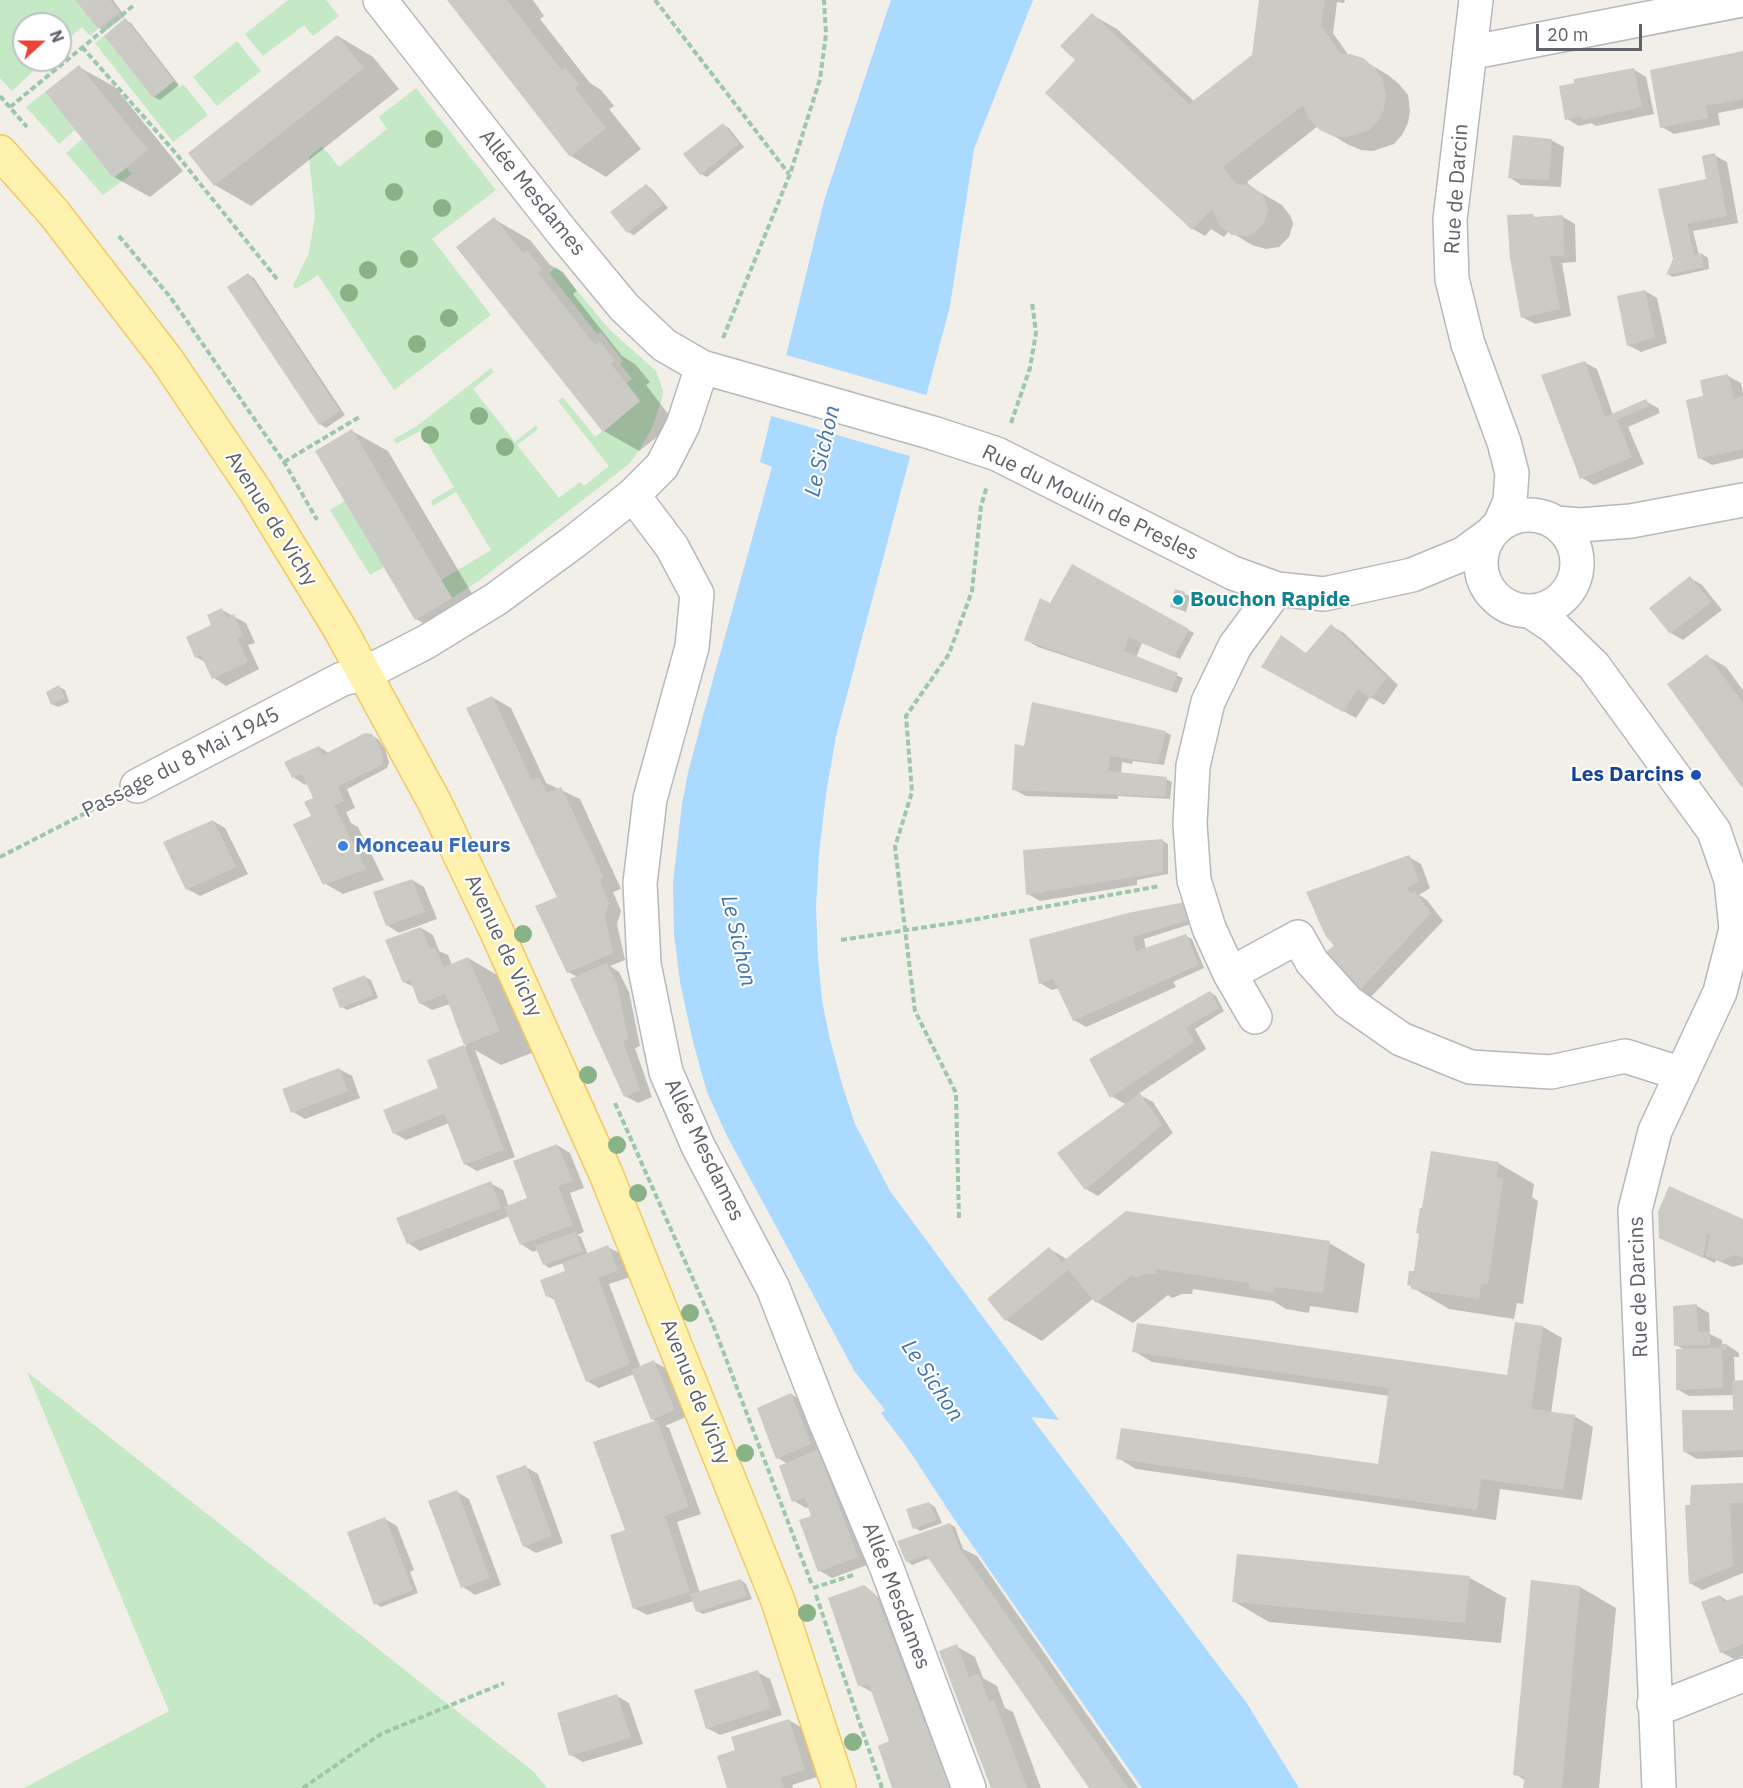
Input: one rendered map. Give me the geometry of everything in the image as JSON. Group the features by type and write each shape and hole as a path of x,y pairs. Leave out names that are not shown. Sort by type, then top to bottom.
{"main road":[{"name":"Avenue de Vichy","path":"0,152 54,213 166,360 256,492 364,674 435,803 495,928 606,1174 778,1601 839,1788"}],"street":[{"name":"Allée Mesdames","path":"380,0 562,232 624,307 664,345 711,356"},
{"name":"Rue de Darcin","path":"1476,0 1450,220 1452,279 1468,344 1504,442 1512,472 1510,501 1495,530"},
{"path":"1470,48 1484,50 1742,0"},
{"name":"Rue du Moulin de Presles","path":"711,356 754,381 997,454 1233,573 1277,589 1324,594 1412,575 1463,554 1495,530"},
{"path":"364,674 426,642 496,599 633,495 662,465 682,425 711,356"},
{"name":"Allée Mesdames","path":"633,495 672,547 697,594 692,647 650,799 640,883 644,964 666,1072 698,1146 773,1288 823,1416 886,1566 969,1788"},
{"path":"1632,521 1596,543 1576,570 1568,591 1558,601 1545,608 1530,611 1515,609 1501,602 1490,592 1483,579 1481,564 1483,549 1495,530 1513,518 1528,515 1543,517 1556,523 1581,525 1632,521 1743,500"},
{"path":"1556,523 1567,534 1574,548 1576,570"},
{"name":"Rue de Darcins","path":"1576,570 1575,612 1594,666"},
{"name":"Rue du Moulin de Presles","path":"1412,575 1468,583 1490,592"},
{"path":"1255,1017 1230,974 1209,928 1194,880 1190,824 1193,766 1208,702 1235,646 1277,589"},
{"name":"Rue de Darcins","path":"1530,611 1554,627 1594,666 1714,831 1731,880 1740,930 1720,992 1655,1131 1635,1210 1659,1788"},
{"name":"Passage du 8 Mai 1945","path":"137,786 342,679 364,674"},
{"path":"1230,974 1298,937 1312,962 1348,1002 1401,1039 1470,1067 1551,1072 1624,1056 1682,1074"},
{"path":"1654,1704 1670,1704 1743,1675"}],"path":[{"path":"655,0 789,174"},
{"path":"711,356 789,174 820,80 826,34 824,0"},
{"path":"10,106 134,5"},
{"path":"82,47 173,150 277,279"},
{"path":"959,1218 956,1093 915,1011 895,847 912,792 906,716 949,654 972,591 981,506 997,454 1009,429 1030,368 1036,333 1032,302"},
{"path":"284,462 362,416"},
{"name":"Passage du 8 Mai 1945","path":"0,857 137,786"},
{"path":"842,940 1194,880"},
{"path":"813,1588 830,1582"},
{"path":"303,1788 381,1734 504,1683"}],"green space":[{"path":"0,0 75,0 98,29 90,36 82,27 72,36 72,12 12,12 12,72 32,72 12,91 0,78"},
{"path":"288,0 326,0 339,16 313,36 304,25 263,56 245,34"},
{"path":"104,36 153,98 174,81 179,87 183,84 208,115 173,142 95,43"},
{"path":"237,41 261,71 217,106 193,77"},
{"path":"416,88 496,190 432,239 491,315 394,390 318,275 296,289 293,286 309,253 315,216 309,157 322,146 339,167 387,129 379,117"},
{"path":"45,92 75,130 59,144 26,107"},
{"path":"82,139 113,178 127,168 132,174 103,195 66,153"},
{"path":"557,267 610,330 656,371 663,390 662,399 652,428 629,464 480,580 452,598 441,580 491,550 456,492 433,506 431,501 454,487 420,431 396,444 394,439 417,426 491,368 494,372 473,389 515,442 536,425 538,429 517,445 559,498 580,482 584,486 609,466 558,401 563,397 595,437 640,401 627,383 632,379 620,364 623,361 601,332 597,334 549,273"},
{"path":"345,501 384,567 370,575 330,510"},
{"path":"27,1372 534,1772 547,1788 24,1788 169,1711"}],"water":[{"name":"Le Sichon","path":"891,0 1033,0 974,149 950,306 836,736 826,794 816,908 822,1000 830,1040 855,1124 890,1191 1059,1420 1031,1417 1246,1702 1299,1788 1142,1788 952,1516 909,1450 881,1413 885,1410 855,1372 727,1136 707,1092 693,1042 680,982 674,934 673,883 682,804 704,712 772,467 760,462 824,201"}],"pier":[{"path":"783,354 929,396 913,457 768,415"}],"building":[{"path":"75,0 110,0 120,12 98,29"},
{"path":"447,0 507,0 562,71 565,67 579,85 575,88 606,128 570,157"},
{"path":"1259,0 1325,0 1321,25 1341,54 1363,58 1375,68 1383,80 1386,96 1384,109 1378,121 1369,130 1347,137 1335,137 1320,130 1308,118 1303,105 1223,167 1236,184 1250,185 1263,195 1268,209 1264,223 1254,233 1247,236 1232,235 1220,226 1212,209 1192,230 1045,93 1075,60 1060,46 1092,13 1189,104 1252,55"},
{"path":"125,18 174,81 153,98 104,36"},
{"path":"337,35 364,68 214,186 188,153"},
{"path":"1743,51 1743,99 1706,106 1708,118 1660,128 1650,70"},
{"path":"79,65 148,150 113,178 45,92"},
{"path":"1634,68 1642,107 1582,120 1581,116 1565,120 1559,86 1574,83 1574,79"},
{"path":"723,123 739,144 700,175 683,154"},
{"path":"1513,135 1552,139 1549,180 1508,178"},
{"path":"1715,153 1727,216 1687,224 1694,255 1702,253 1704,267 1666,275 1673,259 1658,189 1706,179 1702,156"},
{"path":"646,184 663,204 627,233 610,212"},
{"path":"1533,214 1534,217 1563,215 1564,256 1550,256 1560,309 1521,318 1510,258 1507,215"},
{"path":"494,217 523,253 527,250 542,270 538,273 595,345 600,341 615,361 611,364 640,401 603,432 456,247"},
{"path":"248,273 340,411 319,425 227,287"},
{"path":"1645,290 1655,337 1627,346 1617,296"},
{"path":"1585,361 1605,417 1646,399 1649,406 1617,420 1632,457 1580,479 1541,375"},
{"path":"1728,374 1734,398 1743,396 1743,449 1698,459 1686,400 1703,396 1700,380"},
{"path":"352,429 452,598 415,620 315,451"},
{"path":"1072,564 1189,629 1174,657 1129,637 1124,651 1178,673 1171,691 1024,640 1040,598 1050,603"},
{"path":"1690,576 1711,602 1670,634 1649,608"},
{"name":"Bouchon Rapide","path":"1175,589 1185,592 1181,610 1170,607"},
{"path":"222,608 226,618 234,614 243,636 237,638 248,662 212,679 201,655 195,658 186,637 211,625 207,615"},
{"path":"1331,624 1387,677 1371,699 1358,689 1343,712 1261,667 1281,635 1306,653"},
{"path":"1707,654 1743,703 1743,789 1667,684"},
{"path":"59,685 65,698 51,705 46,692"},
{"path":"492,696 532,780 539,777 547,793 561,787 604,878 600,880 609,903 605,916 613,953 567,973 535,906 557,897 466,708"},
{"path":"1032,702 1166,731 1158,763 1110,756 1108,771 1167,777 1165,797 1012,790 1015,744 1024,746"},
{"path":"365,733 372,734 379,744 383,758 382,765 338,787 344,801 334,805 366,869 323,885 293,824 311,816 304,802 313,798 302,774 292,778 284,762 319,746 323,755"},
{"path":"213,820 236,867 186,890 163,842"},
{"path":"1163,839 1163,872 1026,895 1023,850"},
{"path":"1409,855 1419,881 1407,888 1411,894 1415,891 1431,913 1356,994 1322,955 1334,946 1325,935 1306,892"},
{"path":"412,879 425,912 386,926 373,892"},
{"path":"1185,902 1189,920 1133,937 1136,951 1186,934 1199,965 1073,1021 1053,979 1039,984 1029,939 1128,913"},
{"path":"421,927 430,949 435,947 444,967 468,957 500,1031 464,1045 445,994 419,1004 410,980 403,983 385,940"},
{"path":"607,963 617,984 628,1039 623,1041 640,1090 624,1097 570,979"},
{"path":"365,975 373,995 340,1008 332,988"},
{"path":"1210,991 1219,1008 1186,1028 1194,1042 1110,1098 1089,1059"},
{"path":"464,1045 504,1150 464,1165 444,1114 393,1134 383,1110 438,1088 427,1060"},
{"path":"339,1068 348,1091 291,1113 282,1089"},
{"path":"1140,1093 1162,1125 1085,1190 1057,1153"},
{"path":"557,1144 573,1181 558,1186 573,1225 520,1245 504,1207 527,1198 513,1161"},
{"path":"1431,1151 1499,1162 1496,1177 1503,1179 1488,1284 1481,1284 1479,1299 1411,1289 1411,1286 1407,1285 1409,1271 1414,1271 1419,1234 1416,1233"},
{"path":"491,1181 501,1208 407,1244 396,1218"},
{"path":"1669,1186 1743,1219 1743,1258 1735,1255 1720,1261 1706,1256 1710,1235 1707,1234 1703,1258 1659,1238 1658,1212"},
{"path":"1126,1211 1330,1241 1323,1293 1275,1287 1273,1293 1249,1289 1249,1283 1157,1269 1156,1274 1146,1274 1135,1278 1132,1275 1096,1303 1068,1270 1005,1321 987,1299 1049,1247 1062,1262"},
{"path":"575,1232 583,1251 543,1265 535,1246"},
{"path":"608,1245 618,1270 598,1278 630,1364 586,1382 552,1295 546,1297 540,1280 565,1271 562,1263"},
{"path":"1697,1304 1698,1332 1710,1332 1710,1345 1674,1346 1673,1306"},
{"path":"1515,1322 1543,1326 1531,1409 1575,1415 1563,1490 1481,1479 1477,1510 1116,1459 1121,1428 1378,1464 1389,1388 1132,1352 1137,1323 1507,1375"},
{"path":"1721,1344 1727,1344 1727,1350 1722,1350 1723,1388 1676,1390 1676,1349 1721,1348"},
{"path":"654,1360 675,1410 651,1420 631,1370"},
{"path":"1743,1380 1743,1450 1683,1452 1682,1410 1733,1410 1732,1381"},
{"path":"791,1393 811,1444 776,1459 757,1408"},
{"path":"657,1420 689,1507 665,1516 690,1592 633,1609 610,1535 625,1530 593,1442"},
{"path":"818,1449 858,1557 818,1572 799,1520 811,1516 805,1498 792,1502 779,1466"},
{"path":"526,1465 552,1536 523,1547 496,1476"},
{"path":"1743,1483 1743,1503 1730,1503 1733,1566 1689,1584 1685,1505 1690,1505 1691,1485"},
{"path":"457,1490 490,1578 461,1588 428,1501"},
{"path":"929,1502 937,1520 913,1529 906,1509"},
{"path":"385,1517 413,1590 374,1605 347,1532"},
{"path":"950,1523 959,1547 1128,1788 1089,1788 926,1555 906,1562 897,1541"},
{"path":"1237,1554 1470,1576 1465,1623 1232,1602"},
{"path":"741,1579 747,1596 696,1612 690,1594"},
{"path":"1531,1580 1580,1586 1562,1788 1523,1788 1525,1777 1513,1775"},
{"path":"864,1585 876,1595 950,1788 892,1788 878,1746 889,1741 869,1685 858,1686 828,1598"},
{"path":"1720,1595 1723,1602 1743,1596 1743,1644 1720,1653 1701,1602"},
{"path":"957,1644 969,1677 979,1674 989,1702 994,1700 1027,1788 991,1788 939,1651"},
{"path":"758,1670 771,1708 706,1729 694,1690"},
{"path":"617,1694 631,1738 569,1756 557,1713"},
{"path":"789,1719 805,1770 780,1778 784,1788 727,1788 717,1756 735,1750 731,1737"}],"place":[{"name":"Bouchon Rapide","path":"1178,600"},
{"name":"Les Darcins","path":"1696,775"},
{"name":"Monceau Fleurs","path":"343,846"}]}
